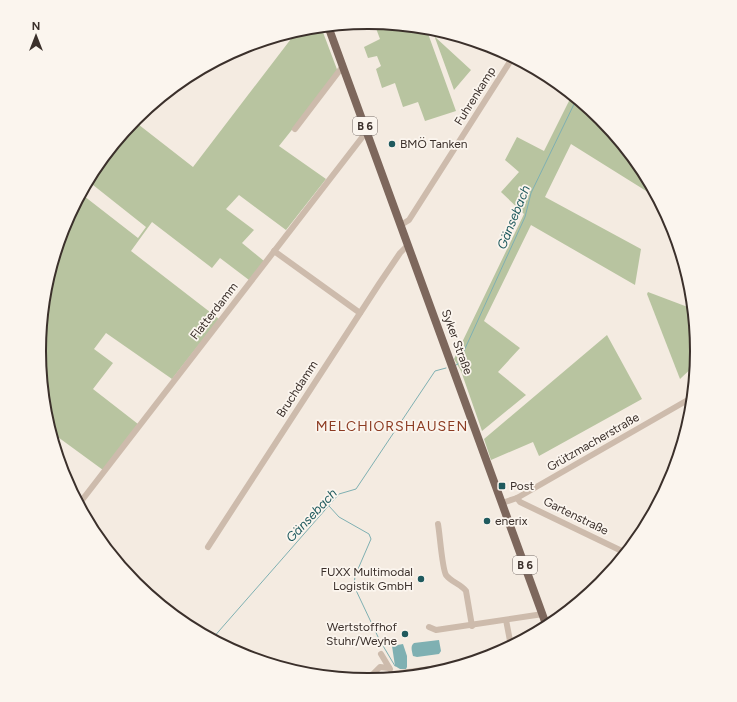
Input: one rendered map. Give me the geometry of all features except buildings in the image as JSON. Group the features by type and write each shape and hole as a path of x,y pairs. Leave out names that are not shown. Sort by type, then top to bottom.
{"main road":[{"name":"Syker Straße","path":"330,32 545,620"}],"street":[{"name":"Fuhrenkamp","path":"401,225 409,220 510,62"},
{"path":"295,129 343,66"},
{"name":"Flatterdamm","path":"83,499 367,131"},
{"name":"Bruchdamm","path":"208,547 360,313 400,253 408,245"},
{"path":"274,251 360,313"},
{"name":"Grützmacherstraße","path":"502,503 517,498 687,401"},
{"name":"Gartenstraße","path":"517,498 520,502 621,551"},
{"path":"438,524 444,570 450,579 466,591 472,626"},
{"path":"429,627 436,630 472,626 543,614"},
{"path":"506,620 510,640"},
{"path":"381,654 391,672"},
{"path":"374,673 380,667 389,668"}],"green space":[{"path":"376,29 428,35 456,111 425,121 418,102 403,107 395,83 382,88 376,69 381,66 377,56 368,58 364,47 380,39"},
{"path":"323,32 338,72 279,146 326,179 286,230 239,195 226,209 254,230 242,243 264,261 249,280 220,258 212,268 152,222 131,251 219,319 172,379 106,333 94,349 113,363 93,389 138,424 103,470 58,437 57,434 49,393 46,351 49,309 57,268 71,228 86,198 138,238 146,227 93,185 113,155 139,125 193,167 291,39"},
{"path":"435,37 471,70 454,90"},
{"path":"570,100 596,123 611,139 636,172 648,192 571,144 545,197 641,249 635,285 531,225 484,321 520,348 498,372 526,395 482,431 461,371 454,359 524,214 501,192 519,172 505,160 517,137 544,151"},
{"path":"648,292 688,307 690,330 690,370 680,379 647,294"},
{"path":"607,335 642,399 539,456 533,442 491,460 484,439"}],"water":[{"path":"439,640 441,651 439,654 417,657 413,656 412,647 414,643"},
{"path":"403,644 407,656 407,667 406,669 400,669 395,666 392,646"}],"waterway":[{"name":"Gänsebach","path":"456,365 458,364 525,217 531,193 574,104"},
{"name":"Gänsebach","path":"216,635 339,494 356,489 435,371 446,368"},
{"path":"329,506 339,517 369,534 371,539 355,576 354,586 379,639 395,666"}],"place":[{"name":"BMÖ Tanken","path":"392,144"},
{"name":"Post","path":"502,486"},
{"name":"enerix","path":"487,521"},
{"name":"FUXX Multimodal Logistik GmbH","path":"421,579"},
{"name":"Wertstoffhof Stuhr/Weyhe","path":"405,634"}],"district":[{"name":"MELCHIORSHAUSEN","path":"392,426"}]}
